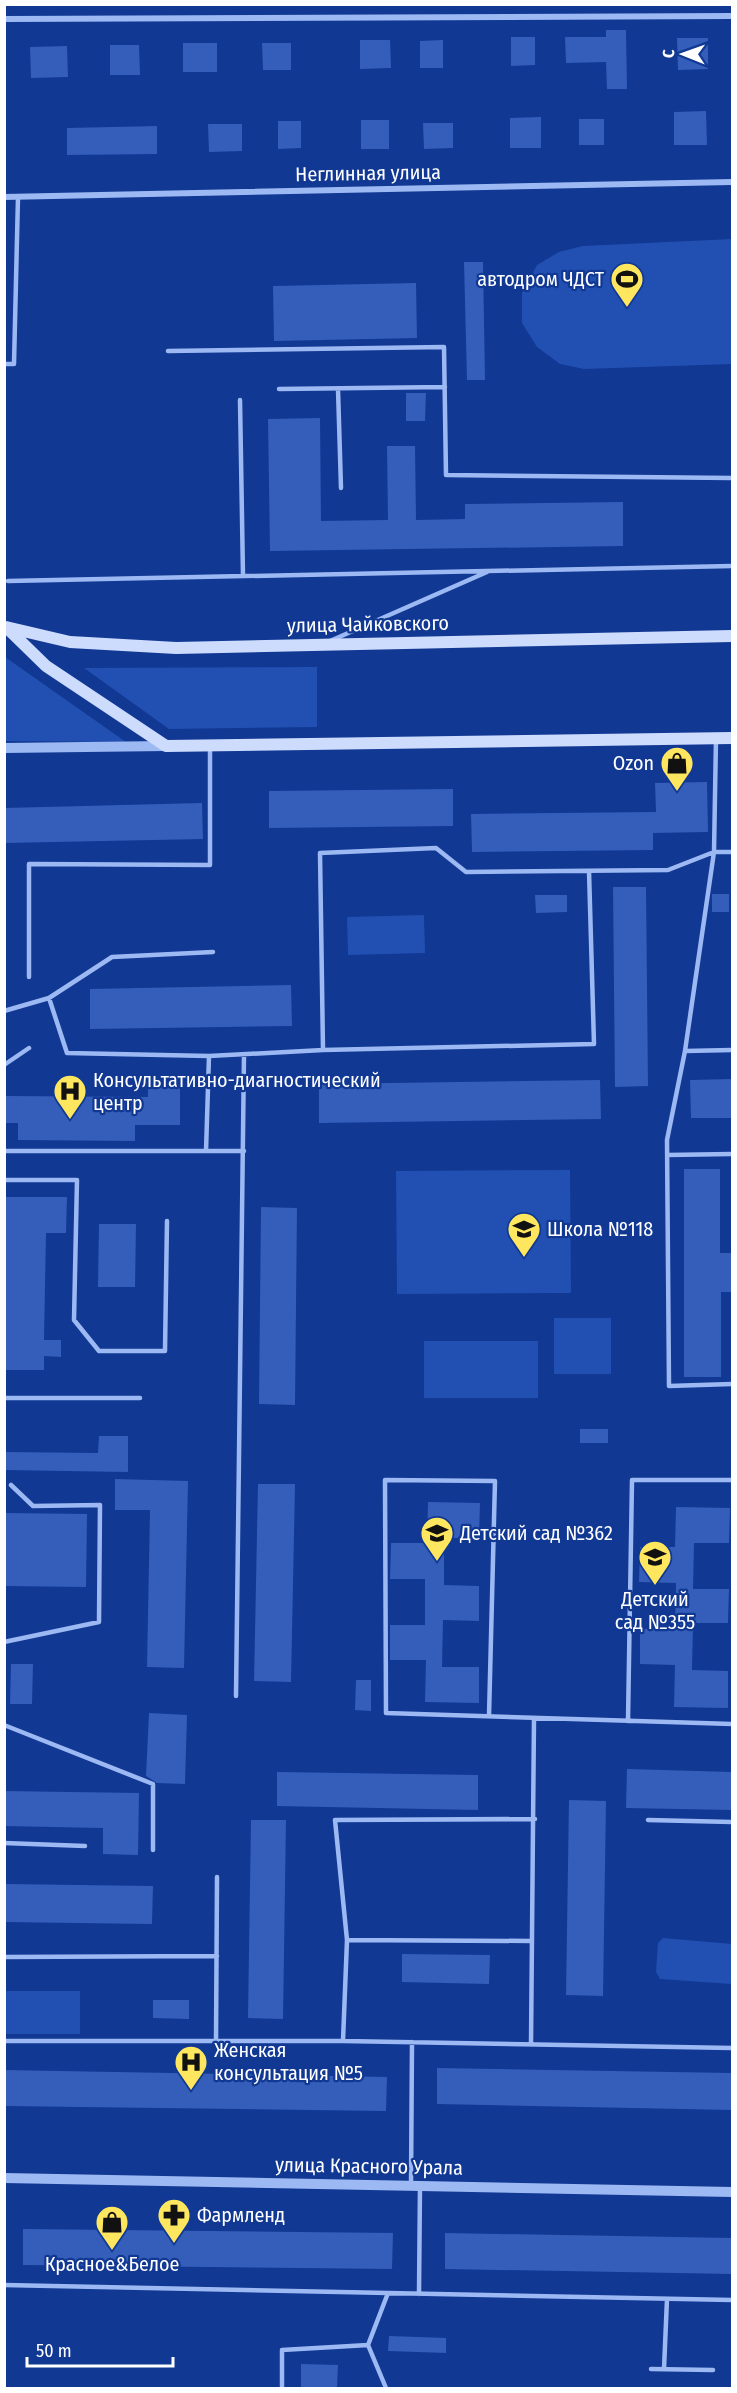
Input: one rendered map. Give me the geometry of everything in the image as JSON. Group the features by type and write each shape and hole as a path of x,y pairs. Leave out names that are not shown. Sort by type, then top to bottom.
{"main road":[{"name":"улица Чайковского","path":"5,627 70,642 176,648 732,636"},
{"name":"улица Чайковского","path":"5,627 46,666 166,746"},
{"path":"166,746 732,738"}],"street":[{"path":"4,20 732,16"},
{"name":"Неглинная улица","path":"4,197 732,182"},
{"path":"4,748 166,746"},
{"name":"улица Красного Урала","path":"4,2178 416,2184 732,2192"}],"lane":[{"path":"4,364 14,364 18,197"},
{"path":"168,351 444,347 446,475 732,478"},
{"path":"279,389 445,387"},
{"path":"338,389 341,488"},
{"path":"240,400 243,576"},
{"path":"8,580 732,566"},
{"path":"323,644 490,571"},
{"path":"717,738 714,852 685,1051 667,1140 669,1386 732,1384"},
{"path":"29,977 29,864 210,865 210,747"},
{"path":"323,1050 320,853 436,848 466,873 668,870 714,852 732,852"},
{"path":"49,998 67,1053 209,1056 323,1050 594,1044 589,871"},
{"path":"4,1011 49,998 112,957 213,952"},
{"path":"4,1065 29,1048"},
{"path":"685,1051 732,1050"},
{"path":"236,1696 244,1055"},
{"path":"206,1151 209,1056"},
{"path":"4,1151 244,1151"},
{"path":"667,1155 732,1154"},
{"path":"4,1180 77,1180 74,1320 99,1352 165,1351 167,1221"},
{"path":"4,1398 140,1398"},
{"path":"489,1716 495,1481 385,1480 386,1713 732,1724"},
{"path":"628,1721 632,1480 732,1480"},
{"path":"4,1642 99,1622 100,1505 33,1506 11,1485"},
{"path":"531,2044 535,1820 534,1718"},
{"path":"4,1725 153,1784 153,1850"},
{"path":"343,2041 347,1940 335,1820 535,1820"},
{"path":"648,1821 732,1822"},
{"path":"4,1844 85,1846"},
{"path":"216,2042 217,1877"},
{"path":"347,1940 532,1941"},
{"path":"4,1957 217,1956"},
{"path":"4,2041 343,2041 732,2048"},
{"path":"412,2042 419,2294"},
{"path":"4,2284 732,2300"},
{"path":"386,2388 368,2345 388,2293"},
{"path":"664,2369 667,2299"},
{"path":"282,2388 282,2350 368,2345"},
{"path":"651,2369 713,2370"}],"shaded area":[{"name":"автодром ЧДСТ","path":"732,239 732,364 584,369 560,364 537,347 522,323 522,293 537,265 559,252 583,246"},
{"path":"5,657 126,742 5,741"},
{"path":"317,667 317,727 169,729 84,668"},
{"path":"424,915 425,953 348,955 347,917"},
{"path":"570,1170 571,1293 397,1294 396,1171"},
{"path":"554,1318 611,1318 611,1374 554,1374"},
{"path":"424,1341 538,1341 538,1398 424,1398"},
{"path":"663,1938 732,1944 732,1984 660,1979 656,1972 658,1943"},
{"path":"5,1991 80,1991 80,2034 5,2034"}],"building":[{"path":"606,30 626,30 627,89 607,89 606,62 566,63 565,37 606,37"},
{"path":"511,37 535,37 535,65 511,66"},
{"path":"677,38 708,38 708,69 678,70"},
{"path":"360,40 390,40 391,68 360,69"},
{"path":"443,40 443,68 420,68 420,41"},
{"path":"183,43 217,43 217,72 183,72"},
{"path":"262,43 291,43 291,70 263,70"},
{"path":"110,45 139,45 140,75 110,75"},
{"path":"67,46 68,77 31,78 30,47"},
{"path":"706,111 707,145 674,145 674,112"},
{"path":"541,117 541,148 510,148 510,118"},
{"path":"579,119 604,119 604,145 579,145"},
{"path":"361,120 389,120 389,149 361,149"},
{"path":"278,121 301,121 301,148 278,149"},
{"path":"423,123 453,123 453,148 424,149"},
{"path":"208,124 242,124 242,151 209,152"},
{"path":"157,126 157,154 67,155 67,128"},
{"path":"464,262 483,262 485,380 467,380"},
{"path":"416,283 417,338 274,341 273,286"},
{"path":"406,393 426,393 425,421 406,421"},
{"path":"320,418 321,521 388,520 387,446 415,446 416,520 465,519 465,504 623,502 623,546 270,551 268,419"},
{"path":"707,782 708,832 653,833 653,850 472,852 471,814 656,812 655,783"},
{"path":"453,789 453,826 269,828 269,791"},
{"path":"202,803 203,839 4,843 4,808"},
{"path":"613,887 646,887 648,1086 615,1087"},
{"path":"712,894 729,894 729,912 712,912"},
{"path":"535,895 567,895 567,912 536,913"},
{"path":"291,985 292,1026 90,1029 90,989"},
{"path":"732,1079 732,1118 691,1118 690,1080"},
{"path":"600,1080 601,1119 319,1123 319,1084"},
{"path":"148,1084 180,1084 180,1125 135,1125 135,1141 18,1140 18,1123 5,1123 6,1096 148,1097"},
{"path":"684,1169 720,1169 720,1253 732,1253 732,1292 721,1292 721,1377 684,1377"},
{"path":"4,1197 67,1197 66,1233 46,1233 44,1340 61,1340 61,1357 44,1356 44,1370 4,1370"},
{"path":"261,1207 297,1208 295,1405 259,1404"},
{"path":"99,1224 136,1224 135,1287 98,1287"},
{"path":"580,1429 608,1429 608,1443 580,1443"},
{"path":"99,1436 128,1436 128,1472 4,1470 4,1452 98,1453"},
{"path":"115,1479 188,1481 184,1668 147,1667 150,1510 115,1510"},
{"path":"258,1484 295,1484 291,1682 254,1681"},
{"path":"428,1502 480,1503 479,1538 444,1538 444,1585 479,1586 479,1621 443,1620 442,1667 479,1667 479,1703 425,1702 426,1660 390,1660 390,1625 425,1625 425,1579 390,1579 391,1543 427,1543"},
{"path":"676,1507 730,1508 729,1543 694,1543 693,1589 729,1589 728,1623 693,1623 692,1670 728,1671 728,1708 674,1707 675,1665 640,1664 640,1629 675,1629 676,1583 639,1582 640,1547 675,1547"},
{"path":"4,1513 87,1514 86,1587 4,1586"},
{"path":"11,1664 33,1664 32,1704 10,1704"},
{"path":"356,1680 371,1680 371,1711 355,1710"},
{"path":"149,1713 187,1715 185,1784 157,1783 146,1776"},
{"path":"627,1769 732,1772 732,1810 626,1808"},
{"path":"277,1772 478,1775 478,1810 277,1806"},
{"path":"4,1791 139,1793 138,1855 103,1854 103,1828 4,1826"},
{"path":"569,1800 606,1801 603,1996 566,1995"},
{"path":"251,1820 286,1820 283,2019 248,2018"},
{"path":"4,1884 153,1886 152,1924 4,1922"},
{"path":"402,1954 490,1955 489,1984 402,1982"},
{"path":"153,2000 189,2000 189,2019 153,2018"},
{"path":"437,2068 732,2073 732,2110 437,2104"},
{"path":"4,2070 387,2077 386,2111 4,2106"},
{"path":"23,2229 393,2233 392,2269 23,2265"},
{"path":"445,2233 732,2238 732,2274 445,2269"},
{"path":"389,2336 446,2338 446,2353 388,2351"},
{"path":"301,2364 338,2365 337,2388 301,2388"}],"place":[{"name":"автодром ЧДСТ","path":"627,308"},
{"name":"Ozon","path":"677,792"},
{"name":"Консультативно-диагностический центр","path":"70,1120"},
{"name":"Школа №118","path":"524,1258"},
{"name":"Детский сад №362","path":"437,1562"},
{"name":"Детский сад №355","path":"655,1586"},
{"name":"Женская консультация №5","path":"191,2091"},
{"name":"Фармленд","path":"174,2244"},
{"name":"Красное&Белое","path":"112,2251"}]}
